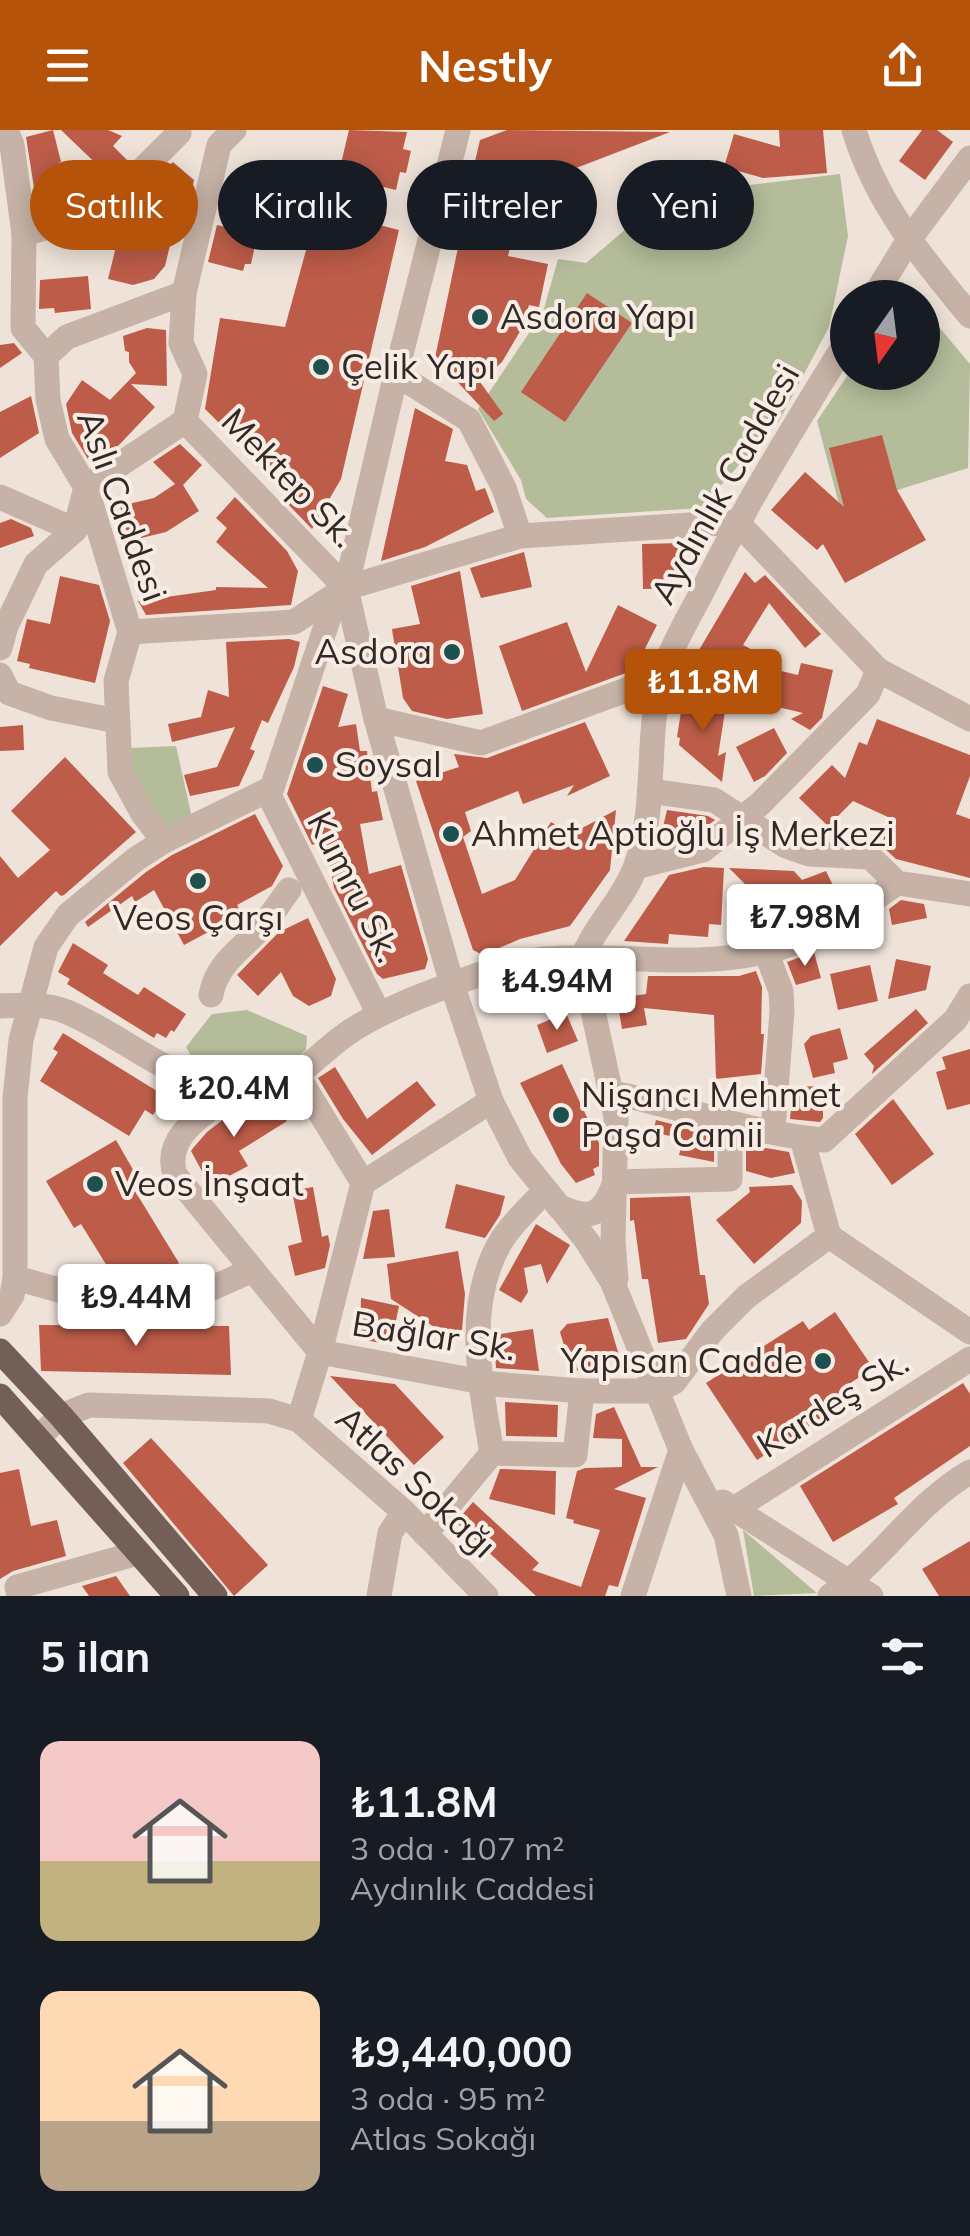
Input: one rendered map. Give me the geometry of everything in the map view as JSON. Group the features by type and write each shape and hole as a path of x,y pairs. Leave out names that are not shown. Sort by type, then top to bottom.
{"main road":[{"path":"0,1352 61,1416 216,1596"},
{"path":"0,1396 177,1596"}],"street":[{"path":"6,130 12,145 24,234 12,334 46,356 67,337 184,293"},
{"path":"0,1314 12,1295 15,1278 10,1047 30,1004 46,948 68,915 164,841 272,788 331,611 346,588 458,130"},
{"path":"854,130 864,163 908,241 970,316"},
{"path":"24,234 78,218 110,202 176,132 226,137"},
{"name":"Mektep Sk.","path":"226,137 184,293 181,343 195,374 186,421 346,588"},
{"path":"884,280 970,158"},
{"name":"Aslı Caddesi","path":"46,356 48,400 57,439 86,487 130,632 116,680 120,772 143,814 164,841"},
{"name":"Aydınlık Caddesi","path":"582,960 591,938 621,897 636,867 645,830 662,677 737,522 830,369"},
{"path":"396,374 470,420 504,488 520,536"},
{"path":"0,648 6,626 36,564 74,530 86,487 186,421"},
{"path":"0,497 74,530"},
{"path":"130,632 294,622 346,588 520,536 737,522 878,670 970,719"},
{"path":"346,588 376,719 452,984 491,1101 520,1158 604,1266 681,1450 726,1535 738,1596"},
{"path":"636,867 704,850 742,819 868,694 878,670"},
{"path":"0,675 9,693 52,708 118,721"},
{"path":"376,719 481,743 662,677"},
{"name":"Kumru Sk.","path":"267,790 379,1014"},
{"path":"650,791 714,800 786,846 809,854 870,857 897,883 970,894"},
{"path":"0,1006 30,1004 66,1011 186,1078 236,1090 268,1088 298,1075 348,1032 379,1014 452,984 523,962 700,962 766,952 844,920 897,883"},
{"path":"211,995 220,970 261,928 289,890"},
{"path":"766,952 781,991 782,1012 774,1130"},
{"path":"582,960 613,1093 617,1138 613,1241 620,1302"},
{"path":"613,1093 704,1113 730,1124 824,1140 955,1020 970,996"},
{"path":"298,1075 363,1183 491,1101"},
{"path":"236,1090 181,1134 172,1146 174,1175 320,1352"},
{"path":"616,1182 730,1179 730,1124"},
{"path":"657,1391 674,1382 713,1330 746,1296 829,1236 802,1138"},
{"path":"552,1199 581,1214 594,1214 608,1202 616,1182"},
{"name":"Bağlar Sk.","path":"299,1420 363,1183"},
{"path":"425,1534 492,1453 480,1382 483,1278 504,1236 552,1199"},
{"name":"Kardeş Sk.","path":"829,1236 970,1332"},
{"path":"15,1278 131,1306 170,1302 204,1292 252,1270"},
{"name":"Bağlar Sk.","path":"320,1352 480,1382 657,1391"},
{"name":"Kardeş Sk.","path":"734,1509 970,1359"},
{"path":"492,1453 575,1455 582,1390"},
{"name":"Atlas Sokağı","path":"61,1416 89,1405 269,1411 299,1420 404,1512 486,1596"},
{"path":"39,1438 61,1416"},
{"path":"633,1596 681,1450"},
{"path":"703,1489 850,1591 949,1484 970,1472"},
{"path":"379,1596 390,1533 404,1512"},
{"path":"18,1591 138,1553"}],"green space":[{"path":"840,174 848,236 839,280 830,280 829,327 779,421 700,508 547,518 526,499 521,480 478,409 543,312 558,259 586,263 617,237 617,250 754,250 754,184"},
{"path":"940,328 970,364 968,468 840,508 817,421 838,390 940,390"},
{"path":"176,746 192,818 166,830 132,781 130,748"},
{"path":"247,1010 307,1036 306,1050 267,1077 212,1075 195,1063 186,1047 212,1014"},
{"path":"743,1530 817,1593 754,1596"}],"building":[{"path":"53,130 60,160 30,162 26,137"},
{"path":"61,130 108,130 122,136 113,146 127,160 92,160"},
{"path":"349,130 407,132 403,149 411,151 406,173 400,172 396,190 387,188 387,160 342,160"},
{"path":"507,130 670,132 597,160 475,160 480,140"},
{"path":"779,130 823,130 827,173 763,178 754,175 754,160 726,160 734,134 780,147"},
{"path":"922,130 937,130 953,142 925,180 899,161"},
{"path":"217,225 218,250 254,250 251,264 245,264 243,271 208,262"},
{"name":"Çelik Yapı","path":"387,227 399,230 341,479 312,529 283,499 289,492 205,409 220,318 285,327 306,250 387,250"},
{"path":"115,250 169,250 165,266 154,279 133,285 108,279"},
{"path":"458,250 509,250 508,256 548,264 539,307 529,305 522,328 502,362 480,382 503,414 494,421 435,358"},
{"path":"88,276 91,309 55,313 54,308 39,309 40,280"},
{"path":"587,293 632,323 565,422 521,392"},
{"path":"147,328 166,330 167,386 131,384 155,407 119,445 91,464 72,433 66,404 82,380 110,400 136,373 129,362 129,352 125,351 123,336"},
{"path":"14,343 22,353 0,368 0,345"},
{"path":"31,396 39,433 0,458 0,412"},
{"path":"415,408 453,429 445,461 467,465 476,491 485,488 494,512 425,547 381,561"},
{"path":"882,435 897,490 926,540 845,583 823,544 817,550 771,510 805,472 844,507 829,448"},
{"path":"180,444 202,465 183,485 199,511 166,532 129,541 120,506 154,498 175,484 153,462"},
{"path":"235,497 287,551 298,571 291,605 146,615 138,601 216,587 268,588 216,542 227,528 216,518"},
{"path":"11,519 31,528 34,536 0,548 0,523"},
{"path":"683,543 684,588 643,589 642,544"},
{"path":"524,552 532,587 481,598 470,568"},
{"path":"460,571 483,714 447,719 412,711 403,698 392,629 420,624 411,586"},
{"path":"745,572 755,583 765,575 821,634 805,648 769,603 743,645 758,653 752,664 798,675 801,663 833,670 822,718 810,730 791,719 803,713 765,704 692,662"},
{"path":"60,576 99,585 110,621 95,683 29,668 30,664 17,661 27,619 50,624"},
{"path":"618,605 657,625 634,670 522,711 499,646 567,622 586,672"},
{"path":"226,642 300,642 294,667 268,723 262,720 250,749 255,751 239,786 190,796 184,775 217,767 235,727 172,742 168,724 201,717 208,690 229,697"},
{"path":"323,686 348,694 338,727 356,724 360,751 367,751 372,792 377,791 383,820 360,824 369,874 401,865 428,959 425,969 383,979 377,974 334,888 326,840 312,845 287,794"},
{"path":"683,699 726,705 718,756 726,752 722,782 679,745"},
{"path":"877,719 970,755 970,776 956,814 970,819 970,878 896,859 882,846 888,817 853,801 828,826 799,798 832,765 845,778 859,742 867,745"},
{"path":"585,722 610,776 567,796 574,785 523,804 518,791 465,812 471,831 463,837 482,894 515,880 551,822 571,834 616,810 610,870 570,926 520,939 483,955 473,950 416,781 459,767 454,754 487,758"},
{"path":"23,725 24,750 0,751 0,727"},
{"path":"774,728 787,753 754,782 736,747"},
{"path":"65,757 136,832 64,895 56,891 0,946 0,856 18,878 50,850 11,811"},
{"path":"667,810 715,820 696,834 663,827"},
{"path":"255,814 283,866 272,886 237,905 242,914 184,945 154,890 135,902 132,896 88,927 85,922 146,872"},
{"path":"704,867 724,868 721,925 709,924 708,937 669,934 668,944 624,941 669,875"},
{"path":"729,868 794,871 802,880 826,871 839,898 775,928 764,895 764,903"},
{"path":"901,900 924,904 927,918 892,925 889,909"},
{"path":"308,918 336,979 331,996 309,1006 293,996 281,972 258,996 237,975 279,932"},
{"path":"73,943 108,965 103,973 138,995 144,987 186,1014 174,1032 171,1030 166,1038 157,1033 154,1038 67,984 70,979 58,972"},
{"path":"814,952 821,978 796,985 787,962"},
{"path":"896,959 931,966 926,990 888,999"},
{"path":"870,965 878,1001 838,1010 830,974"},
{"path":"756,971 762,987 761,1074 716,1079 714,1015 644,1008 647,1025 622,1029 618,1005 613,1004 613,999 646,994 648,976 739,976"},
{"path":"916,1009 928,1023 872,1074 874,1066 864,1054"},
{"path":"566,1013 578,1041 547,1053 537,1025"},
{"path":"840,1028 848,1059 833,1063 835,1073 813,1078 804,1044 811,1036"},
{"path":"63,1033 165,1096 153,1115 145,1110 129,1136 40,1081 58,1052 53,1049"},
{"path":"970,1049 970,1104 947,1110 936,1072 946,1069 942,1057"},
{"name":"Nişancı Mehmet Paşa Camii","path":"562,1064 599,1143 595,1175 576,1183 561,1164 520,1083"},
{"path":"335,1067 367,1119 417,1081 436,1105 372,1155 343,1119 318,1078"},
{"path":"823,1086 820,1122 790,1119 793,1087"},
{"path":"893,1099 934,1154 892,1185 855,1134"},
{"path":"273,1103 287,1121 239,1151 248,1166 210,1186 191,1151 194,1147 241,1106"},
{"path":"656,1120 714,1135 714,1162 679,1155 683,1139 653,1132"},
{"path":"116,1140 143,1187 135,1191 179,1263 136,1289 120,1287 81,1224 74,1228 46,1181"},
{"path":"766,1148 789,1152 795,1173 771,1178 746,1171 746,1151"},
{"path":"456,1184 505,1196 500,1215 485,1238 445,1228"},
{"path":"792,1185 802,1201 801,1223 754,1264 716,1220 750,1192 749,1187"},
{"path":"313,1187 322,1237 328,1235 330,1245 325,1268 295,1276 288,1246 302,1242 292,1191"},
{"path":"690,1196 700,1275 705,1275 709,1304 686,1339 658,1343 648,1279 642,1279 634,1220 630,1221 630,1198"},
{"path":"389,1209 395,1257 363,1259 373,1211"},
{"path":"536,1224 570,1245 547,1284 541,1264 524,1268 528,1292 521,1303 499,1290"},
{"path":"458,1251 465,1294 462,1330 445,1334 391,1299 387,1264"},
{"path":"361,1298 399,1306 391,1345 360,1339"},
{"path":"835,1312 873,1368 846,1386 853,1397 757,1460 706,1383 803,1321 809,1330"},
{"path":"608,1318 620,1359 572,1372 560,1332 567,1324"},
{"path":"39,1325 229,1326 231,1375 41,1371"},
{"path":"533,1329 539,1371 496,1368 494,1335"},
{"path":"330,1376 395,1384 444,1437 414,1465"},
{"path":"963,1383 970,1394 970,1446 894,1498 898,1504 833,1542 800,1486"},
{"path":"505,1402 558,1405 557,1437 506,1436"},
{"path":"614,1407 641,1467 658,1467 614,1489 646,1498 618,1587 609,1585 605,1596 536,1596 456,1522 473,1502 539,1563 532,1570 581,1587 600,1530 566,1518 577,1471 622,1467 622,1439 593,1438 596,1414"},
{"path":"151,1438 268,1565 234,1596 123,1463"},
{"path":"19,1469 31,1526 57,1520 66,1556 13,1571 0,1579 0,1473"},
{"path":"500,1469 556,1471 555,1515 489,1499"},
{"path":"970,1541 970,1596 939,1596 922,1569"},
{"path":"116,1576 130,1596 89,1596 82,1586"}],"place":[{"name":"Asdora Yapı","path":"480,317"},
{"name":"Çelik Yapı","path":"321,367"},
{"name":"Asdora","path":"452,652"},
{"name":"Soysal","path":"315,765"},
{"name":"Ahmet Aptioğlu İş Merkezi","path":"451,834"},
{"name":"Veos Çarşı","path":"198,881"},
{"name":"Nişancı Mehmet Paşa Camii","path":"561,1115"},
{"name":"Veos İnşaat","path":"95,1184"},
{"name":"Yapısan Cadde","path":"823,1361"}]}
